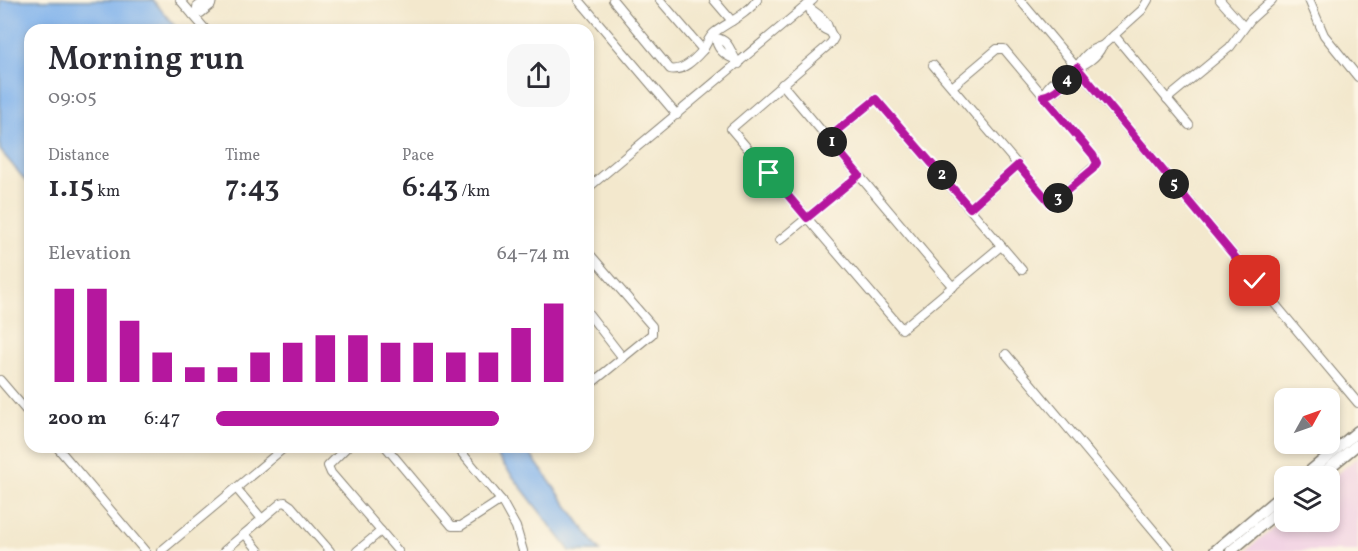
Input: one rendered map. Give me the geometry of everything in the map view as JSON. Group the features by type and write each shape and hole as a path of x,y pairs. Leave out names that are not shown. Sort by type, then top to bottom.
{"main road":[{"path":"1316,466 1358,431"},
{"path":"1331,466 1358,444"},
{"path":"1215,551 1274,501"},
{"path":"1231,551 1274,514"}],"street":[{"path":"180,0 202,24"},
{"path":"195,14 197,7 206,0"},
{"path":"195,14 201,13 211,5 212,0"},
{"path":"579,0 677,115"},
{"path":"613,0 670,69 677,70 703,50 714,36 757,0"},
{"path":"660,0 703,50"},
{"path":"714,0 732,21"},
{"path":"1020,0 1358,403"},
{"path":"1043,96 1046,88 1065,72 1077,67 1082,58 1094,47 1102,46 1142,10 1148,0"},
{"path":"1220,0 1244,27"},
{"path":"1167,99 1230,47 1244,27 1272,0"},
{"path":"1309,0 1324,35 1356,72"},
{"path":"594,183 677,115 736,61 810,5 828,26 828,31 834,38 831,43 731,129 902,329 1001,246"},
{"path":"1114,35 1189,125"},
{"path":"714,36 723,39 723,45 733,51 736,61"},
{"path":"933,65 1051,204 1093,169 1097,163 1093,155 1001,48 952,87"},
{"path":"783,84 953,287"},
{"path":"828,138 876,99 1022,270"},
{"path":"970,208 1018,165"},
{"path":"780,240 859,175"},
{"path":"594,259 652,326 652,334 624,358 594,377"},
{"path":"594,320 624,358"},
{"path":"1006,354 1171,551"},
{"path":"0,380 24,408"},
{"path":"62,453 145,551"},
{"path":"161,551 278,453"},
{"path":"341,453 328,466 331,473 398,551"},
{"path":"391,453 452,526 461,526 501,500"},
{"path":"462,453 501,500 516,527 523,551"},
{"path":"236,488 262,519"},
{"path":"224,551 281,503 288,503 330,551"},
{"path":"357,551 381,531"},
{"path":"245,534 259,551"}],"shaded area":[{"path":"1358,457 1358,551 1246,551 1274,527 1274,532 1340,532 1340,471"}],"water":[{"path":"0,0 153,0 173,24 24,24 24,179 0,150"},
{"path":"495,453 529,453 600,551 570,551"}],"route":[{"path":"769,173 807,218 859,175 828,138 876,99 970,208 1018,165 1051,204 1093,169 1097,163 1093,155 1043,96 1050,94 1070,78 1077,67 1255,281"}]}
